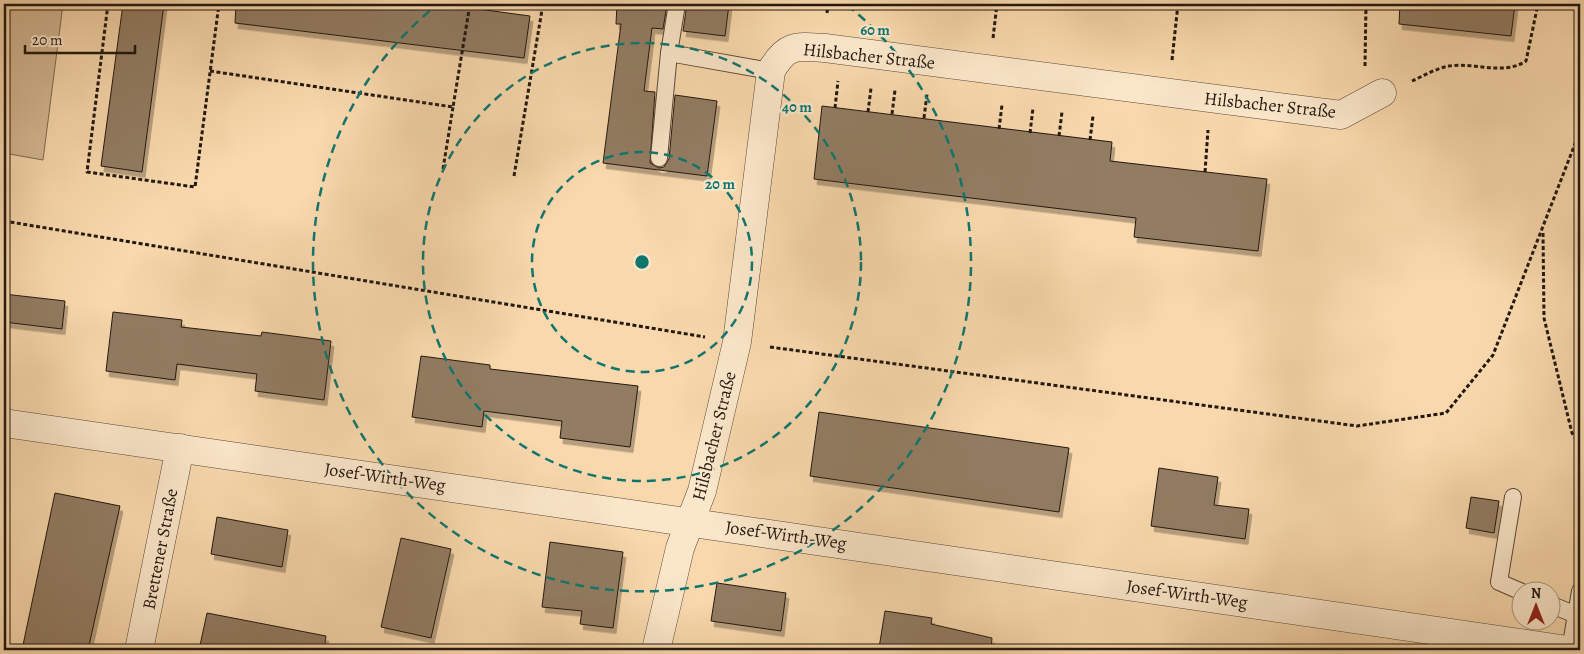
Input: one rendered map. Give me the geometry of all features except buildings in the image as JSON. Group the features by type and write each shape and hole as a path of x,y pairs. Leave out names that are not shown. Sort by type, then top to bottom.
{"street":[{"name":"Hilsbacher Straße","path":"656,650 680,548 702,491 737,342 771,71 780,54 797,46 1341,116 1373,98"},
{"name":"Josef-Wirth-Weg","path":"4,423 1569,650"},
{"name":"Brettener Straße","path":"139,650 180,448"}],"lane":[{"path":"659,158 669,53 677,4"},
{"path":"669,53 771,71"},
{"path":"1512,588 1499,582 1513,497"},
{"name":"Josef-Wirth-Weg","path":"1569,650 1580,590"},
{"path":"1562,609 1576,615"}],"path":[{"path":"108,4 87,172 195,187 219,4"},
{"path":"444,168 470,4"},
{"path":"514,176 543,4 533,4"},
{"path":"827,13 828,4"},
{"path":"1169,94 1178,4"},
{"path":"1366,4 1373,98 1449,66 1517,67 1526,60 1538,4"},
{"path":"210,71 453,107"},
{"path":"835,108 839,78"},
{"path":"868,112 872,82"},
{"path":"892,114 896,86"},
{"path":"924,118 928,89"},
{"path":"998,129 1002,99"},
{"path":"1030,132 1033,103"},
{"path":"1059,136 1062,106"},
{"path":"1090,140 1093,110"},
{"path":"1204,172 1209,125"},
{"path":"4,221 737,342 1357,426 1446,412 1493,355 1580,131"},
{"path":"1543,230 1544,318 1572,433 1580,446"}],"shaded area":[{"path":"4,4 63,4 43,160 4,153"}]}
